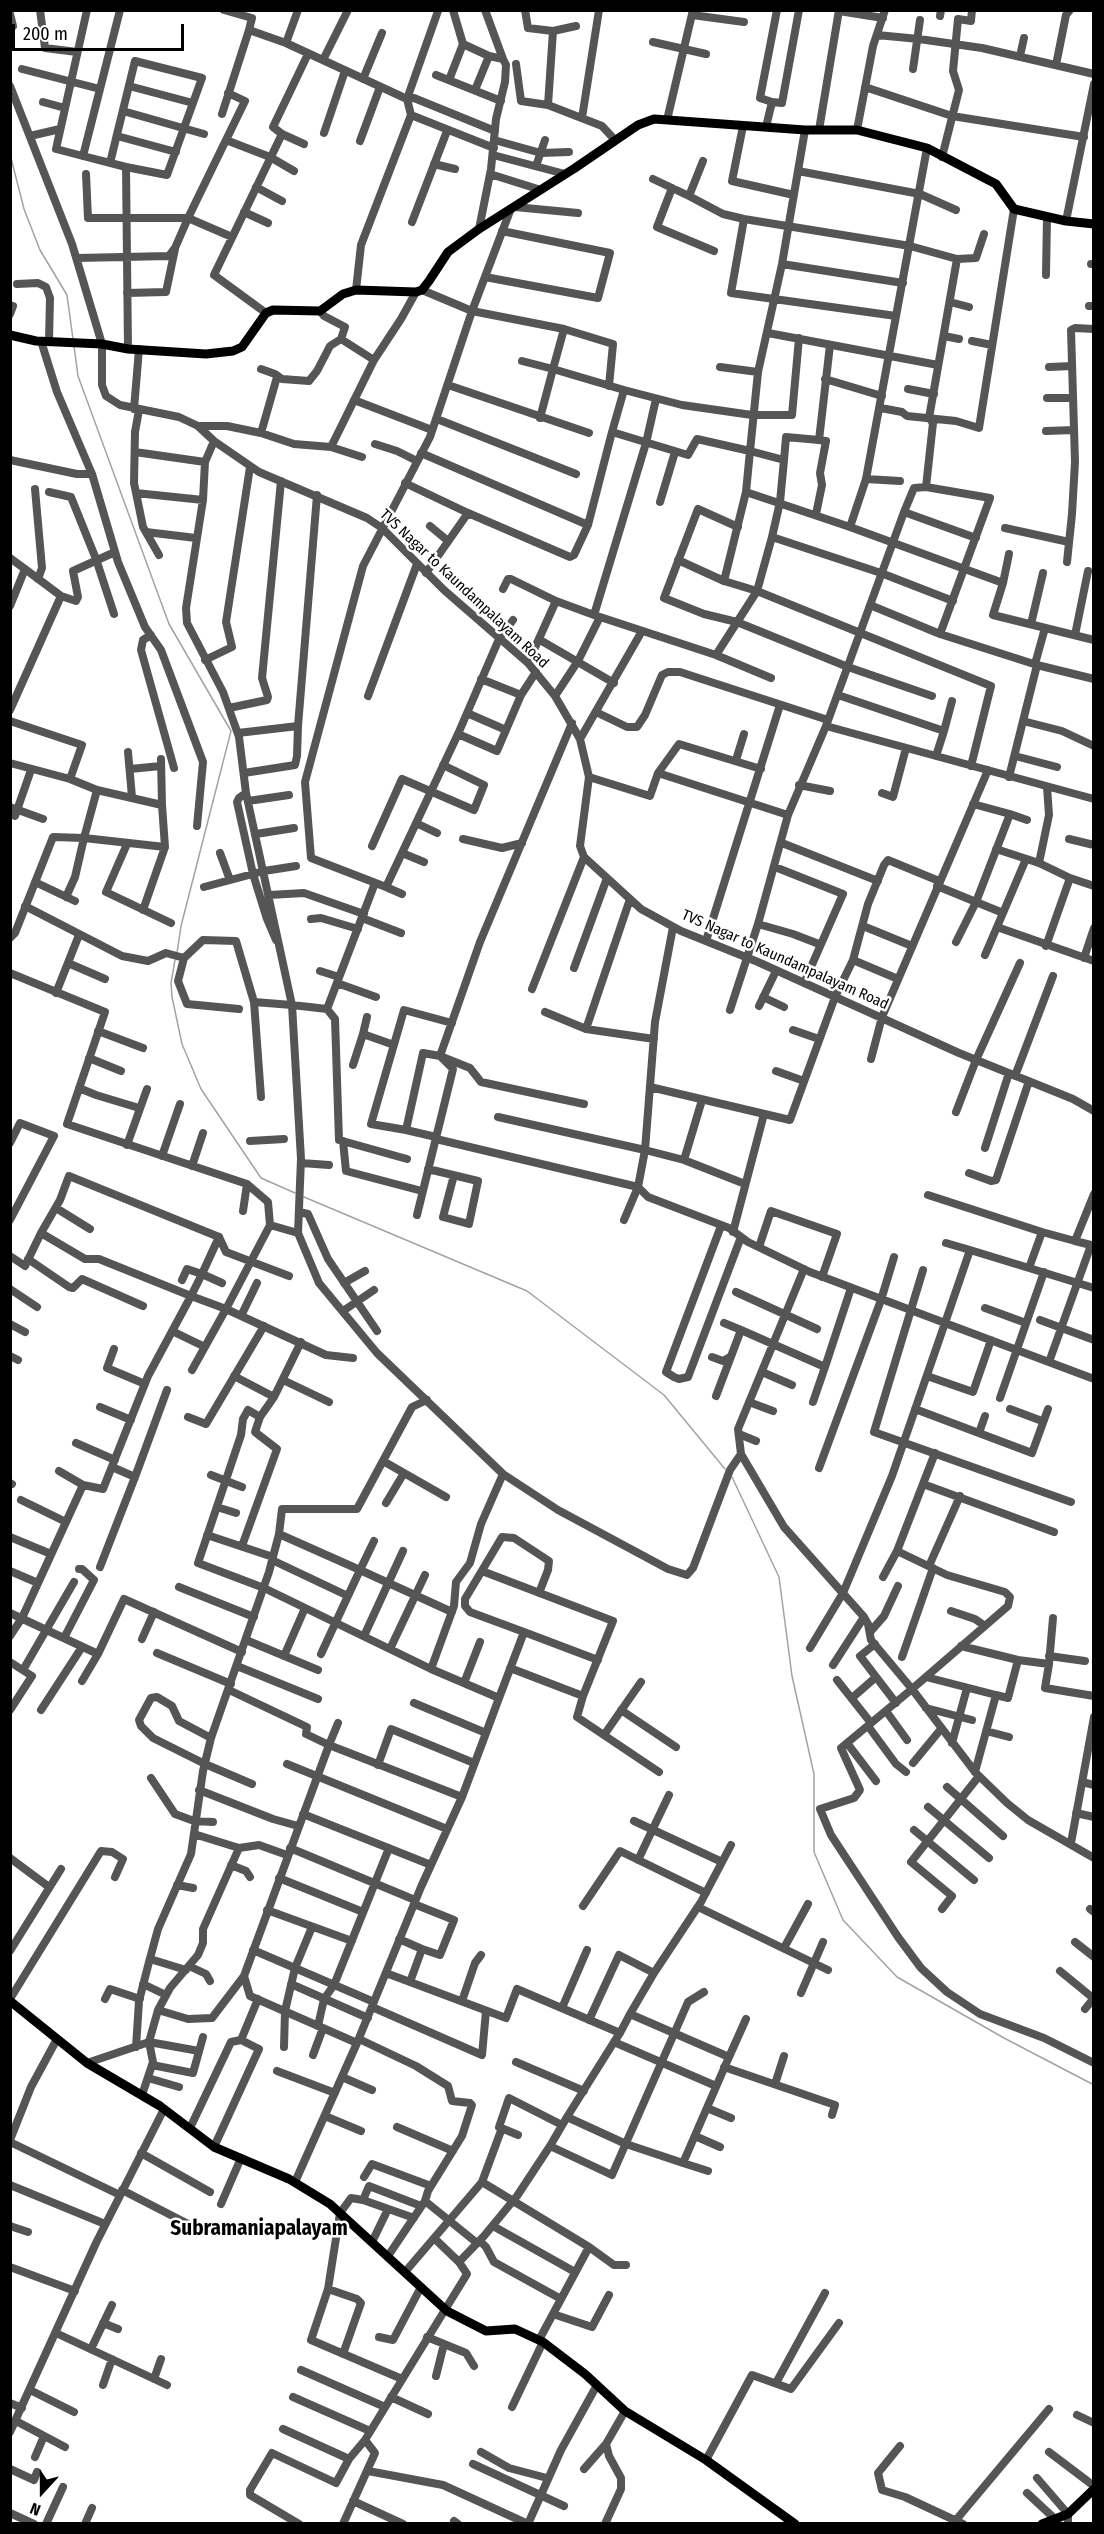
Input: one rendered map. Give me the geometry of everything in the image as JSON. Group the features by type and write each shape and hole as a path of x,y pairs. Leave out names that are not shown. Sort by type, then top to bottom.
{"main road":[{"path":"10,335 49,341 102,344 128,349 206,354 233,351 246,342 266,313 282,308 320,311 343,294 356,290 419,291 448,252 479,229 638,125 654,119 805,130 857,130 927,148 996,184 1014,209 1066,221 1093,222"},
{"path":"11,2003 87,2063 164,2109 214,2147 295,2182 330,2204 444,2309 486,2331 515,2329 541,2341 597,2385 625,2411 706,2460 795,2523"},
{"path":"1042,2523 1055,2519 1068,2519 1094,2487"}],"street":[{"path":"40,10 45,48 78,52"},
{"path":"87,10 56,148 83,156 126,167 167,175 202,78 135,61 111,163"},
{"path":"83,156 120,10"},
{"path":"222,114 253,14 224,10"},
{"path":"286,43 298,10"},
{"path":"323,60 348,10"},
{"path":"479,229 506,74 486,10"},
{"path":"525,10 528,28 553,31 576,26"},
{"path":"582,118 599,10"},
{"path":"777,10 760,98 782,103 799,10"},
{"path":"942,157 958,90 953,71 958,19 971,21 972,10"},
{"path":"1056,65 1066,15 1070,10"},
{"path":"356,290 362,245 411,115 407,99 437,11 454,14 463,44 449,80"},
{"path":"819,130 839,11 884,14 876,35 857,130"},
{"path":"667,120 692,13 744,22"},
{"path":"10,14 14,26"},
{"path":"913,69 920,20"},
{"path":"249,30 286,43 407,99 414,98 495,130"},
{"path":"548,105 553,31"},
{"path":"363,79 382,33"},
{"path":"876,35 919,39 1020,56 1094,74"},
{"path":"1020,56 1024,38"},
{"path":"653,42 706,54"},
{"path":"463,44 489,56 503,59"},
{"path":"304,144 282,134 273,127 308,54"},
{"path":"475,90 489,56"},
{"path":"516,64 521,101 548,105 602,126 615,140"},
{"path":"22,69 100,89"},
{"path":"324,133 345,71"},
{"path":"436,75 501,101"},
{"path":"1066,221 1094,84"},
{"name":"TVS Nagar to Kaundampalayam Road","path":"10,86 76,258 102,344 102,385 106,396 120,405 136,410 179,417 198,426 214,441 250,467 367,518 382,528 426,573 528,663 555,696 580,739 589,777 580,846 584,857 607,879 641,909 673,927 776,970 976,1060 1073,1099 1094,1111"},
{"path":"129,86 193,103"},
{"path":"360,141 380,87"},
{"path":"865,87 952,116 1083,137"},
{"path":"128,293 166,292 175,248 245,101 228,93"},
{"path":"43,102 65,108"},
{"path":"766,127 772,102"},
{"path":"123,111 204,134"},
{"path":"411,115 536,166 565,174"},
{"path":"743,126 732,181 794,195"},
{"path":"30,136 60,129"},
{"path":"724,581 746,492 758,372 782,264 805,130"},
{"path":"412,222 447,131"},
{"path":"266,313 214,275 282,134"},
{"path":"117,136 176,152"},
{"path":"226,140 270,157 294,171"},
{"path":"536,166 545,140"},
{"path":"494,148 541,153 568,152"},
{"path":"850,527 866,479 881,408 927,148"},
{"path":"689,196 703,161"},
{"path":"434,164 455,169"},
{"path":"126,167 128,349"},
{"path":"798,171 920,194 956,210"},
{"path":"86,174 88,218 188,218 232,237"},
{"path":"490,174 541,190"},
{"path":"653,179 723,213 744,219 788,228 910,246 957,259 976,258 984,234"},
{"path":"256,187 282,201"},
{"path":"672,188 657,227 714,251"},
{"path":"402,894 311,858 305,782 363,566 437,419 472,311 512,209 578,213"},
{"path":"881,408 902,412 907,416 956,421 979,428 1014,209"},
{"path":"244,212 267,223"},
{"path":"1046,275 1047,217"},
{"path":"744,219 731,293 896,316"},
{"path":"485,277 598,298 610,253 502,231"},
{"path":"76,258 127,255 169,256 175,248"},
{"path":"929,418 957,259"},
{"path":"782,264 903,283"},
{"path":"17,284 38,283 46,287 50,298 49,341 57,392 92,474 115,552 142,619 160,650 203,762 196,826"},
{"path":"332,447 374,360 419,291 472,311 564,329 613,344 609,386"},
{"path":"950,302 969,307"},
{"path":"10,314 13,306"},
{"path":"261,369 277,377 309,381 330,346 341,339 345,327 320,311"},
{"path":"1067,562 1074,473 1071,330 1075,328 1094,329"},
{"path":"540,418 564,329"},
{"path":"768,333 889,358 939,365"},
{"path":"944,336 959,339"},
{"path":"522,361 656,399 752,415 792,415 799,338"},
{"path":"341,339 374,360"},
{"path":"972,341 992,345"},
{"path":"819,440 830,345"},
{"path":"139,349 135,452 136,493 143,527 159,555"},
{"path":"1049,367 1072,366"},
{"path":"720,367 758,372"},
{"path":"261,433 277,377"},
{"path":"825,379 882,396"},
{"path":"448,385 589,433"},
{"path":"908,389 934,394"},
{"path":"405,483 468,513 570,556 574,555 588,525 624,390"},
{"path":"1047,398 1072,398"},
{"path":"555,696 578,661 597,616 646,443 656,399"},
{"path":"354,400 432,430"},
{"path":"926,487 933,423 929,418"},
{"path":"437,419 576,474"},
{"path":"198,426 227,426 261,433 294,444 332,447 362,457"},
{"path":"1046,431 1074,430"},
{"path":"612,432 688,455 697,439 784,460"},
{"path":"716,655 757,591 780,502 786,437 826,441 820,473 822,485 816,514"},
{"path":"214,441 205,462 203,500 186,608 187,623 224,692 238,733 247,797 292,1005 301,1163 298,1233 319,1283 377,1353 503,1474 597,1533 668,1569 687,1575 693,1568 730,1470 741,1454"},
{"path":"375,444 419,457 588,525"},
{"path":"135,452 205,462"},
{"path":"660,502 675,452"},
{"path":"10,460 77,474 92,474"},
{"path":"205,660 232,647 226,622 250,467"},
{"path":"866,479 900,482"},
{"path":"229,708 267,700 268,697 262,678 281,481"},
{"path":"730,1011 775,867 788,815 838,695 880,573 914,488 926,487 990,498 940,634"},
{"path":"35,489 42,568 38,579"},
{"path":"49,492 71,497 96,559 114,614"},
{"path":"746,492 816,514 1003,583"},
{"path":"136,493 203,500"},
{"path":"244,773 295,765 317,495"},
{"path":"738,527 698,509 664,598 704,614 737,622 848,667 932,696"},
{"path":"904,512 976,538"},
{"path":"426,573 468,513"},
{"path":"430,526 448,541"},
{"path":"1005,528 1069,542"},
{"path":"146,531 196,538"},
{"path":"772,537 880,573 953,601"},
{"path":"10,558 61,596 76,601 78,597 73,571 115,552"},
{"path":"1010,554 993,615 1094,640"},
{"path":"678,560 724,581 757,591 991,686 971,766"},
{"path":"368,696 417,564"},
{"path":"10,606 25,569"},
{"path":"1075,635 1088,571"},
{"path":"1031,624 1043,573"},
{"path":"503,589 508,579 512,579 556,601 716,655 771,678"},
{"path":"10,710 61,596"},
{"path":"528,663 556,601"},
{"path":"870,604 940,634 1036,665 1094,679"},
{"path":"386,886 458,734 499,639 513,620"},
{"path":"1010,777 1046,628"},
{"path":"580,739 642,631"},
{"path":"151,635 143,640 141,650 174,768"},
{"path":"540,640 614,683"},
{"path":"458,734 496,751 521,695 536,672"},
{"path":"596,712 627,727 637,727 645,715 662,675 668,672 680,672 906,748 1094,799"},
{"path":"481,678 521,695"},
{"path":"838,695 944,731"},
{"path":"936,756 952,701"},
{"path":"706,941 780,705"},
{"path":"467,713 506,730"},
{"path":"10,721 82,745 70,779"},
{"path":"1023,721 1062,731 1094,746"},
{"path":"440,1056 480,942 572,723"},
{"path":"238,733 298,726"},
{"path":"736,760 744,734"},
{"path":"589,777 650,796 658,773 679,744 761,769"},
{"path":"882,793 893,797 906,748"},
{"path":"128,752 132,797"},
{"path":"1015,756 1057,767"},
{"path":"10,763 70,779 97,790 162,805"},
{"path":"130,769 161,763 165,847 143,910"},
{"path":"372,846 402,779 474,810 484,785 443,765"},
{"path":"30,770 14,811 43,819"},
{"path":"872,1059 882,1017 988,771"},
{"path":"658,773 788,815"},
{"path":"799,785 830,791"},
{"path":"1039,863 1049,815 1047,786"},
{"path":"66,897 75,877 97,790"},
{"path":"280,946 269,926 252,874 237,802 239,798 289,795"},
{"path":"973,804 1027,820"},
{"path":"956,942 976,902 1010,814"},
{"path":"416,823 437,833"},
{"path":"256,834 294,828"},
{"path":"10,938 15,933 53,837 165,847"},
{"path":"463,839 502,848 522,843"},
{"path":"1069,839 1094,845"},
{"path":"782,843 878,881"},
{"path":"127,844 106,892 171,923"},
{"path":"996,849 1039,863 1070,878 1094,886"},
{"path":"220,853 230,880"},
{"path":"402,853 424,862"},
{"path":"532,989 584,857"},
{"path":"985,956 1026,859"},
{"path":"650,1087 790,1120 835,997 853,960 868,904 888,860 1003,913"},
{"path":"204,887 264,871 296,866"},
{"path":"775,867 843,894 819,944 804,983"},
{"path":"1046,946 1070,878"},
{"path":"574,968 607,879"},
{"path":"35,882 75,901"},
{"path":"327,1009 375,883"},
{"path":"269,895 304,893 401,933"},
{"path":"586,1029 630,899"},
{"path":"25,906 122,956 148,961 166,953 179,957"},
{"path":"311,919 321,918 358,928"},
{"path":"758,924 819,944"},
{"path":"863,926 912,946"},
{"path":"624,1220 638,1187 645,1150 654,1038 673,927"},
{"path":"998,927 1046,946 1094,961"},
{"path":"1084,958 1094,928"},
{"path":"56,993 79,935"},
{"path":"179,957 203,940 236,941 254,1002 261,1096"},
{"path":"179,957 178,981 187,1004 239,1009"},
{"path":"853,960 898,979"},
{"path":"68,963 105,979"},
{"path":"956,1112 976,1060 1020,963"},
{"path":"320,970 376,997"},
{"path":"776,970 761,1002 784,1007"},
{"path":"10,973 105,1012 67,1124 248,1184 268,1202 270,1225 192,1370"},
{"path":"985,1148 1053,976"},
{"path":"254,1002 327,1009 335,1019 339,1140 407,1159"},
{"path":"452,1023 404,1010 371,1124 406,1130 638,1187 648,1197 732,1230 759,1247 822,1277 1049,1362 1093,1376"},
{"path":"545,1012 586,1029 654,1038"},
{"path":"352,1065 367,1017"},
{"path":"793,1030 819,1039"},
{"path":"98,1031 142,1048"},
{"path":"363,1034 394,1045"},
{"path":"406,1130 423,1053 440,1056 470,1068 481,1082 584,1104"},
{"path":"417,1215 453,1069 440,1056"},
{"path":"89,1058 121,1071"},
{"path":"776,1071 804,1082"},
{"path":"969,1173 992,1181 996,1180 1029,1081"},
{"path":"79,1088 139,1108"},
{"path":"127,1145 147,1089"},
{"path":"684,1160 702,1100"},
{"path":"162,1156 180,1104"},
{"path":"732,1230 666,1372 679,1379 688,1377 732,1230 764,1114"},
{"path":"498,1117 684,1160 745,1184"},
{"path":"10,1143 21,1123 54,1137 10,1220"},
{"path":"192,1166 203,1133"},
{"path":"250,1141 284,1138"},
{"path":"343,1142 346,1171 422,1191"},
{"path":"301,1163 328,1165"},
{"path":"428,1169 454,1175 478,1181 469,1224 443,1217 454,1175"},
{"path":"10,1256 25,1266 56,1208 69,1176 219,1237 226,1252 289,1276"},
{"path":"243,1210 248,1184"},
{"path":"1075,1241 1094,1194"},
{"path":"928,1195 1090,1245 1049,1362"},
{"path":"56,1208 90,1229"},
{"path":"759,1247 771,1211 837,1234 822,1277"},
{"path":"299,1212 308,1214 328,1259 377,1331"},
{"path":"270,1225 298,1233"},
{"path":"1029,1268 1042,1232"},
{"path":"41,1233 85,1259 99,1259 226,1309 326,1355 353,1358"},
{"path":"59,1472 83,1485 103,1489 145,1384 202,1275 219,1237"},
{"path":"946,1243 1094,1288"},
{"path":"810,1648 843,1593 904,1442 970,1250"},
{"path":"819,1468 881,1300 894,1257"},
{"path":"28,1259 69,1287 73,1288 82,1279 143,1306"},
{"path":"182,1280 187,1269 222,1283"},
{"path":"804,1269 738,1429 741,1454 784,1527 864,1617 875,1644 977,1774 1028,1820 1094,1858"},
{"path":"923,1270 874,1432 1071,1502"},
{"path":"344,1283 365,1271"},
{"path":"1000,1398 1044,1272"},
{"path":"241,1316 257,1283"},
{"path":"813,1402 851,1288"},
{"path":"10,1289 37,1307"},
{"path":"343,1311 374,1290"},
{"path":"736,1292 817,1329"},
{"path":"985,1308 1026,1323"},
{"path":"1040,1320 1094,1340"},
{"path":"724,1323 825,1367"},
{"path":"10,1324 25,1332"},
{"path":"188,1417 206,1424 264,1326"},
{"path":"716,1396 741,1330"},
{"path":"172,1331 205,1347"},
{"path":"927,1376 973,1392 991,1340"},
{"path":"242,1546 277,1449 255,1432 260,1417 274,1397 302,1342"},
{"path":"114,1349 107,1368 145,1384"},
{"path":"712,1357 723,1361 731,1356"},
{"path":"762,1372 792,1384"},
{"path":"234,1376 274,1397"},
{"path":"282,1380 329,1402"},
{"path":"100,1567 167,1390"},
{"path":"136,2047 143,1984 158,1929 190,1854 199,1790 211,1738 264,1588 279,1534 282,1509 357,1509 412,1407 427,1400"},
{"path":"749,1402 773,1411"},
{"path":"100,1407 131,1419"},
{"path":"915,1409 1032,1453 1048,1409"},
{"path":"1010,1409 1042,1421"},
{"path":"260,1417 248,1410 243,1419 241,1435 198,1563 264,1588 431,1669 499,1698"},
{"path":"979,1433 984,1416"},
{"path":"739,1434 756,1441"},
{"path":"76,1443 135,1477"},
{"path":"883,1577 897,1551 935,1453"},
{"path":"383,1461 446,1497"},
{"path":"386,1503 405,1473"},
{"path":"431,1669 452,1612 456,1582 470,1563 481,1524 503,1474"},
{"path":"211,1475 242,1487"},
{"path":"923,1484 1054,1532"},
{"path":"11,1633 22,1618 83,1485"},
{"path":"902,1657 931,1567 960,1496"},
{"path":"21,1500 66,1522"},
{"path":"217,1507 236,1513"},
{"path":"279,1534 389,1581 452,1612"},
{"path":"207,1535 273,1558 348,1596"},
{"path":"10,1537 51,1554"},
{"path":"539,1593 549,1561 514,1538 501,1537 465,1599 465,1606 471,1612 598,1660"},
{"path":"321,1654 374,1541"},
{"path":"364,1636 403,1551"},
{"path":"897,1551 947,1575 1005,1592 1010,1597 1008,1606 841,1748 860,1790 855,1798 820,1809 831,1835 898,1938 921,1968 963,2005 980,2014 1044,2038 1094,2063"},
{"path":"64,1638 94,1581 82,1569 79,1569"},
{"path":"10,1570 38,1583"},
{"path":"482,1571 613,1621 577,1717 659,1772"},
{"path":"390,1649 425,1575"},
{"path":"23,1670 74,1582"},
{"path":"870,1632 884,1616 898,1586"},
{"path":"179,1587 254,1617"},
{"path":"82,1681 98,1654 124,1599 242,1652"},
{"path":"284,1656 305,1608"},
{"path":"951,1611 975,1619 985,1626"},
{"path":"142,1639 154,1612"},
{"path":"10,1613 98,1654"},
{"path":"832,1665 864,1617"},
{"path":"1053,1618 1045,1688 1094,1696"},
{"path":"295,2182 462,1797 524,1632"},
{"path":"246,1640 318,1670"},
{"path":"464,1683 480,1642"},
{"path":"875,1644 860,1656 896,1703"},
{"path":"961,1646 1018,1660 1085,1661"},
{"path":"41,1710 82,1647"},
{"path":"157,1653 230,1687 307,1727 306,1734 329,1745 462,1797"},
{"path":"926,1677 1008,1698 1018,1660"},
{"path":"10,1662 32,1676 12,1705"},
{"path":"237,1666 318,1699"},
{"path":"510,1668 583,1696"},
{"path":"852,1698 876,1677"},
{"path":"837,1680 852,1698 896,1764 906,1772"},
{"path":"604,1735 641,1682"},
{"path":"952,1743 967,1688"},
{"path":"942,1909 952,1896 911,1862 961,1799 977,1774 996,1695"},
{"path":"211,1738 179,1721 172,1706 157,1697 151,1698 139,1720 141,1726 153,1738 252,1784"},
{"path":"414,1703 486,1733"},
{"path":"926,1708 972,1720"},
{"path":"621,1710 676,1747"},
{"path":"886,1711 907,1740"},
{"path":"1071,1844 1094,1717"},
{"path":"158,2010 188,2019 212,2018 244,1976 288,1852 338,1723"},
{"path":"378,1765 391,1729 474,1763"},
{"path":"913,1763 941,1729"},
{"path":"986,1731 1009,1737"},
{"path":"847,1743 876,1781"},
{"path":"287,1764 447,1829"},
{"path":"151,1778 175,1814 194,1821 213,1822"},
{"path":"1082,1782 1094,1785"},
{"path":"947,1787 1003,1836"},
{"path":"199,1790 273,1819 298,1826"},
{"path":"638,1860 669,1795"},
{"path":"928,1807 989,1858"},
{"path":"1076,1813 1094,1817"},
{"path":"303,1814 431,1865"},
{"path":"634,1821 722,1862"},
{"path":"914,1830 974,1880"},
{"path":"194,1834 239,1848 258,1845 288,1852 375,1883 454,1920 440,1955 399,1939"},
{"path":"459,2262 513,2201 550,2146 654,1973 698,1907 731,1845"},
{"path":"142,2095 152,2064 149,2042 158,2010 166,1995 200,1949 205,1924 239,1848"},
{"path":"312,2055 320,2027 324,1999 334,1985 389,1848"},
{"path":"11,2003 101,1851 112,1852 123,1859 115,1877"},
{"path":"583,1906 620,1851 706,1893"},
{"path":"10,1858 50,1887"},
{"path":"231,1865 246,1871 250,1877"},
{"path":"10,1951 61,1869"},
{"path":"279,1878 363,1911"},
{"path":"177,1885 194,1888"},
{"path":"784,1948 808,1904"},
{"path":"698,1907 828,1970"},
{"path":"267,1910 352,1941"},
{"path":"284,2048 285,2011 291,1984 312,1927"},
{"path":"801,1992 823,1942"},
{"path":"1075,1942 1094,1958"},
{"path":"410,1982 422,1949"},
{"path":"253,1950 334,1985 482,2055 486,2011"},
{"path":"562,2008 587,1950"},
{"path":"462,2001 475,1963 481,1954"},
{"path":"589,2020 619,1955 654,1973"},
{"path":"150,1959 206,1974 210,1981"},
{"path":"1060,1971 1093,1998 1085,2009"},
{"path":"386,1973 506,2018 517,1989 620,2033"},
{"path":"244,1976 250,1996 416,2066 448,2086 452,2102 470,2103 472,2106 462,2136 414,2218 388,2256"},
{"path":"143,1984 166,1995"},
{"path":"291,1984 368,2018"},
{"path":"105,1999 110,1989 140,1999"},
{"path":"550,2146 612,2175 688,2002 704,1992"},
{"path":"241,2040 258,1999"},
{"path":"630,2014 729,2057"},
{"path":"683,2163 746,2019"},
{"path":"152,2064 193,2073 203,2037"},
{"path":"57,2039 31,2087 10,2141 196,2228"},
{"path":"190,2128 231,2042 241,2040 259,2049 214,2147"},
{"path":"87,2063 149,2042 199,2051"},
{"path":"614,2042 716,2086"},
{"path":"774,2084 784,2056"},
{"path":"516,2062 584,2091"},
{"path":"724,2067 835,2105 832,2115"},
{"path":"277,2071 334,2094"},
{"path":"342,2077 372,2090"},
{"path":"148,2078 179,2087"},
{"path":"518,2135 499,2127 509,2098 626,2144 708,2171"},
{"path":"706,2108 731,2118"},
{"path":"10,2432 105,2224 164,2109"},
{"path":"325,2116 361,2131"},
{"path":"397,2127 453,2151"},
{"path":"405,2272 482,2182 502,2128"},
{"path":"695,2136 720,2147"},
{"path":"141,2153 210,2192"},
{"path":"221,2204 241,2158"},
{"path":"364,2177 372,2164 431,2186"},
{"path":"482,2182 589,2247 614,2265 626,2265"},
{"path":"10,2185 105,2224"},
{"path":"363,2200 369,2186 423,2203 486,2247 494,2262 561,2299"},
{"path":"402,2379 311,2340 328,2289 340,2213 351,2199 363,2200 414,2218"},
{"path":"372,2242 388,2209"},
{"path":"10,2226 28,2232"},
{"path":"493,2226 575,2272"},
{"path":"299,2523 250,2495 250,2490 272,2453 336,2483 467,2274 459,2262 434,2238"},
{"path":"512,2407 553,2314 589,2247"},
{"path":"10,2267 75,2291"},
{"path":"379,2337 393,2340 421,2287"},
{"path":"328,2289 357,2299 361,2303 343,2354"},
{"path":"776,2384 825,2293"},
{"path":"553,2314 592,2327 609,2295"},
{"path":"91,2349 112,2305"},
{"path":"103,2323 118,2329"},
{"path":"706,2460 752,2375 791,2389 839,2323"},
{"path":"56,2333 167,2385"},
{"path":"428,2337 466,2354 474,2366"},
{"path":"436,2376 444,2344"},
{"path":"103,2385 112,2359"},
{"path":"154,2379 162,2360"},
{"path":"301,2370 385,2407"},
{"path":"368,2471 443,2485 528,2523 548,2478 597,2385"},
{"path":"30,2390 74,2412"},
{"path":"293,2397 370,2431"},
{"path":"391,2397 428,2414"},
{"path":"10,2403 22,2408"},
{"path":"900,2446 878,2473 882,2490 960,2522 1049,2409"},
{"path":"584,2469 606,2444 625,2411"},
{"path":"1077,2415 1094,2423"},
{"path":"16,2421 65,2447"},
{"path":"284,2429 349,2459"},
{"path":"35,2457 44,2436"},
{"path":"343,2523 375,2453 365,2440"},
{"path":"605,2523 621,2489 621,2478 609,2456 606,2444"},
{"path":"481,2452 509,2468 548,2478"},
{"path":"1049,2452 1094,2487"},
{"path":"473,2464 564,2506"},
{"path":"10,2469 33,2480 37,2472"},
{"path":"1037,2478 1068,2519"},
{"path":"46,2523 63,2487"},
{"path":"1027,2493 1055,2519"},
{"path":"353,2501 403,2523"},
{"path":"85,2523 92,2508"},
{"path":"10,2513 34,2523"}],"waterway":[{"path":"10,154 24,209 40,250 67,295 73,339"},
{"path":"74,346 78,376 169,624 231,731 181,926 177,953"},
{"path":"175,960 171,983 172,997 182,1044 201,1089 261,1178 295,1193"},
{"path":"304,1197 527,1291 664,1395 725,1469"},
{"path":"732,1477 779,1577 792,1676 814,1774 814,1852 843,1920 897,1977 1004,2038 1094,2085"}],"district":[{"name":"Subramaniapalayam","path":"259,2229"}]}
